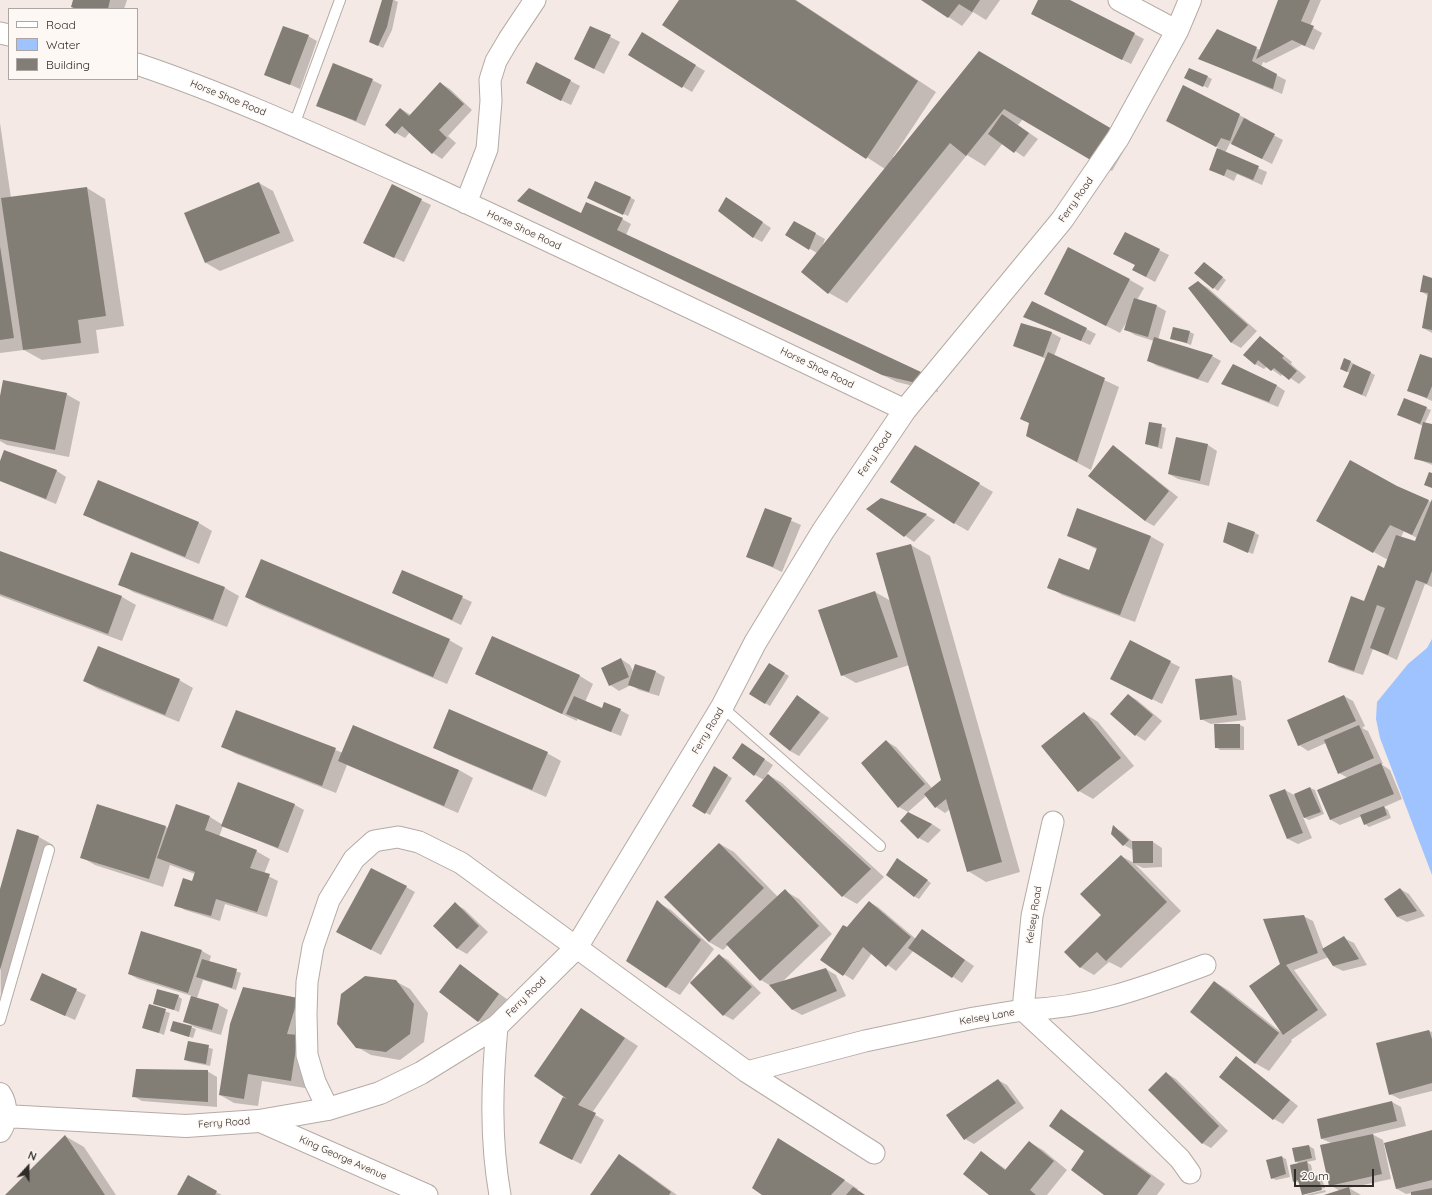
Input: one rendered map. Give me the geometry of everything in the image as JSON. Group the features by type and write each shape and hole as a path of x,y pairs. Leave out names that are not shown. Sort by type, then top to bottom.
{"street":[{"path":"466,203 487,149 491,101 490,80 496,60 535,0"},
{"path":"1119,0 1177,31"},
{"name":"Ferry Road","path":"3,1123 186,1126 259,1121 328,1109 380,1093 421,1073 497,1026 576,948 722,707 755,643 823,531 905,410 1062,220 1118,138 1177,31 1190,0"},
{"name":"Horse Shoe Road","path":"138,64 190,82 294,125 734,327 905,410"},
{"name":"Kelsey Road","path":"1023,1010 1032,916 1053,822"},
{"path":"328,1109 315,1082 306,1055 307,982 312,954 329,900 354,859 374,841 398,837 419,842 461,863 746,1072 874,1153"},
{"path":"1023,1010 1050,1009 1090,1003 1145,987 1205,964"},
{"name":"Kelsey Lane","path":"746,1072 865,1041 974,1018 1023,1010 1114,1094 1180,1159 1190,1173"},
{"path":"497,1026 492,1124 500,1195"},
{"path":"0,1094 3,1099 3,1123"},
{"name":"King George Avenue","path":"259,1121 427,1195"}],"lane":[{"path":"294,125 340,0"},
{"path":"722,707 880,846"},
{"path":"0,1020 49,850"}],"water":[{"path":"1432,639 1432,875 1380,738 1376,719 1377,702 1408,664 1427,648"}],"building":[{"path":"73,0 110,0 108,8 71,7"},
{"path":"382,0 393,0 387,27 378,46 369,42"},
{"path":"679,0 795,0 918,81 866,159 662,25"},
{"path":"921,0 980,0 972,12 959,4 948,18"},
{"path":"1038,0 1070,0 1135,33 1122,60 1031,14"},
{"path":"1278,0 1310,0 1301,21 1314,26 1305,46 1292,40 1256,59"},
{"path":"283,26 309,35 290,85 264,75"},
{"path":"590,26 611,35 594,69 574,59"},
{"path":"1217,29 1257,47 1252,61 1277,74 1273,89 1198,59"},
{"path":"642,32 696,65 682,88 628,55"},
{"path":"979,51 1112,129 1094,162 1004,109 966,156 950,143 828,294 801,272"},
{"path":"536,62 571,80 561,101 526,83"},
{"path":"333,63 373,79 356,121 316,106"},
{"path":"1189,68 1208,76 1203,87 1184,78"},
{"path":"440,82 464,104 439,130 447,138 432,154 402,126 395,134 385,125 400,108 409,116"},
{"path":"1183,85 1240,114 1230,141 1221,138 1216,147 1166,121"},
{"path":"1002,114 1029,133 1014,153 988,134"},
{"path":"1244,118 1275,134 1262,159 1231,144"},
{"path":"1217,148 1259,166 1253,180 1227,169 1224,176 1209,170"},
{"path":"595,181 631,197 623,215 587,198"},
{"path":"259,182 280,233 205,263 184,213"},
{"path":"392,184 422,199 394,258 363,243"},
{"path":"87,187 106,316 78,320 81,343 23,350 1,198"},
{"path":"529,188 581,213 586,202 623,218 617,230 921,372 925,385 882,375 517,201"},
{"path":"726,197 763,222 753,238 718,211"},
{"path":"794,221 816,233 809,250 785,235"},
{"path":"1125,232 1160,249 1146,277 1132,270 1135,265 1113,254"},
{"path":"0,246 14,338 0,340"},
{"path":"1068,247 1130,279 1106,326 1044,294"},
{"path":"1204,262 1223,277 1213,289 1194,273"},
{"path":"1423,275 1432,278 1432,330 1422,328 1428,293 1420,292"},
{"path":"1198,281 1248,325 1231,343 1188,288"},
{"path":"1134,298 1157,305 1148,337 1124,330"},
{"path":"1032,301 1087,328 1081,341 1023,317"},
{"path":"1021,323 1052,332 1043,357 1013,346"},
{"path":"1173,327 1190,331 1187,343 1170,339"},
{"path":"1260,336 1284,356 1282,358 1297,371 1289,380 1274,368 1271,371 1258,360 1255,365 1243,355"},
{"path":"1154,337 1213,355 1198,379 1147,361"},
{"path":"1048,352 1105,378 1077,462 1026,436 1029,423 1020,419"},
{"path":"1420,354 1432,358 1432,386 1427,398 1407,391"},
{"path":"1344,358 1351,361 1347,372 1340,369"},
{"path":"1233,364 1277,385 1269,402 1221,384"},
{"path":"1353,364 1371,372 1362,395 1343,387"},
{"path":"3,380 67,393 55,450 0,439 0,396"},
{"path":"1404,398 1427,407 1420,424 1397,415"},
{"path":"1149,422 1162,424 1158,447 1145,444"},
{"path":"1423,422 1432,424 1432,463 1414,459"},
{"path":"1176,437 1208,444 1200,481 1168,474"},
{"path":"915,445 980,483 954,524 890,482"},
{"path":"1113,445 1169,491 1145,521 1088,476"},
{"path":"4,450 57,470 46,499 0,481 0,461"},
{"path":"1350,460 1397,486 1429,500 1412,535 1390,525 1373,553 1316,521"},
{"path":"1429,472 1432,473 1432,488 1424,485"},
{"path":"98,480 199,522 185,557 83,515"},
{"path":"881,498 927,514 904,537 866,509"},
{"path":"1432,499 1432,571 1427,584 1416,580 1388,655 1370,648 1385,608 1377,605 1354,671 1328,662 1351,596 1364,601 1378,565 1384,568 1396,535 1415,541"},
{"path":"765,508 792,518 773,567 746,557"},
{"path":"1077,508 1151,536 1120,615 1047,588 1059,558 1089,570 1097,548 1067,536"},
{"path":"1228,522 1255,532 1248,553 1223,542"},
{"path":"911,544 1002,862 967,872 946,799 935,808 924,794 941,780 876,553"},
{"path":"0,551 122,596 108,634 0,594"},
{"path":"131,552 225,587 213,620 118,585"},
{"path":"261,559 450,639 433,677 245,597"},
{"path":"402,570 463,596 452,620 392,593"},
{"path":"875,591 898,657 841,676 818,610"},
{"path":"492,636 580,675 562,714 475,674"},
{"path":"1130,640 1171,661 1152,700 1110,679"},
{"path":"98,646 180,679 165,715 83,681"},
{"path":"621,658 629,677 609,686 601,668"},
{"path":"769,663 785,673 765,704 749,694"},
{"path":"635,664 656,671 649,692 628,685"},
{"path":"1232,675 1237,715 1200,720 1195,679"},
{"path":"1128,694 1153,715 1135,736 1110,714"},
{"path":"797,695 820,712 790,751 769,734"},
{"path":"1344,695 1356,721 1298,746 1287,720"},
{"path":"574,696 602,708 604,702 621,709 611,732 566,714"},
{"path":"449,709 548,752 532,790 433,748"},
{"path":"236,710 336,748 322,786 221,747"},
{"path":"1084,712 1121,758 1078,792 1041,746"},
{"path":"1214,724 1240,724 1240,748 1215,748"},
{"path":"353,725 459,770 444,806 338,761"},
{"path":"1359,725 1374,758 1338,774 1324,740"},
{"path":"886,740 925,784 898,808 861,763"},
{"path":"742,743 765,759 754,776 732,758"},
{"path":"1381,763 1394,794 1330,820 1317,790"},
{"path":"714,766 728,775 705,814 692,806"},
{"path":"768,774 871,869 842,897 745,801"},
{"path":"238,782 295,804 278,848 221,826"},
{"path":"1310,787 1321,812 1304,818 1294,794"},
{"path":"1285,789 1303,833 1287,839 1269,795"},
{"path":"97,804 166,826 149,879 80,858"},
{"path":"176,804 210,816 205,830 257,850 250,868 270,874 257,912 216,899 211,916 174,906 183,878 192,881 195,872 157,858"},
{"path":"1384,806 1387,815 1364,825 1360,815"},
{"path":"908,812 932,824 918,839 900,821"},
{"path":"1113,825 1129,840 1123,846 1111,834"},
{"path":"17,829 39,836 0,970 0,889"},
{"path":"1132,841 1153,841 1153,863 1133,863"},
{"path":"719,843 764,888 709,942 664,897"},
{"path":"1121,855 1167,902 1106,961 1097,952 1080,968 1064,952 1101,915 1080,894"},
{"path":"897,858 928,880 914,897 886,875"},
{"path":"371,868 407,886 371,950 336,932"},
{"path":"1400,888 1417,911 1397,917 1384,899"},
{"path":"785,889 819,926 760,981 726,944"},
{"path":"657,900 701,940 666,988 626,961"},
{"path":"869,901 911,937 886,967 863,947 843,976 820,960 843,925 847,927"},
{"path":"455,902 479,926 457,949 433,926"},
{"path":"1304,915 1318,953 1286,965 1318,1010 1283,1035 1249,986 1280,964 1263,919"},
{"path":"922,929 965,960 952,978 908,948"},
{"path":"141,931 202,950 188,993 128,974"},
{"path":"1344,936 1359,959 1333,966 1322,949"},
{"path":"719,954 752,987 723,1016 690,983"},
{"path":"202,959 237,969 232,988 196,977"},
{"path":"460,964 499,994 478,1022 439,992"},
{"path":"826,968 837,991 792,1010 769,985"},
{"path":"42,973 77,989 65,1016 30,1000"},
{"path":"365,976 396,980 414,1004 410,1034 386,1052 356,1048 337,1024 341,994"},
{"path":"1214,981 1279,1033 1255,1064 1190,1012"},
{"path":"243,987 298,998 287,1034 298,1035 291,1081 248,1074 244,1099 219,1095 230,1024"},
{"path":"157,989 179,995 174,1010 153,1004"},
{"path":"191,996 219,1004 212,1030 183,1022"},
{"path":"149,1004 166,1009 159,1033 142,1028"},
{"path":"581,1008 625,1038 578,1105 596,1113 572,1160 539,1143 563,1097 567,1099 534,1076"},
{"path":"173,1021 192,1026 189,1037 170,1031"},
{"path":"1429,1030 1432,1039 1432,1083 1389,1095 1376,1043"},
{"path":"188,1041 209,1045 206,1064 184,1060"},
{"path":"1236,1056 1290,1100 1273,1120 1219,1077"},
{"path":"136,1069 208,1070 208,1102 132,1097"},
{"path":"1166,1072 1219,1126 1202,1144 1148,1090"},
{"path":"998,1079 1016,1103 964,1140 946,1115"},
{"path":"1392,1101 1397,1121 1321,1139 1317,1119"},
{"path":"1061,1109 1151,1176 1137,1195 1104,1195 1071,1170 1084,1151 1049,1126"},
{"path":"1432,1130 1432,1180 1396,1189 1384,1143"},
{"path":"1373,1134 1382,1174 1329,1186 1320,1145"},
{"path":"65,1135 105,1195 5,1195"},
{"path":"778,1138 845,1180 831,1195 762,1195 752,1188"},
{"path":"1029,1141 1054,1161 1030,1190 1036,1195 989,1195 963,1174 981,1151 1005,1170"},
{"path":"1309,1145 1312,1158 1295,1162 1292,1148"},
{"path":"619,1154 671,1192 669,1195 590,1195"},
{"path":"1282,1156 1286,1174 1271,1179 1266,1160"},
{"path":"1307,1161 1310,1178 1318,1175 1322,1190 1302,1195 1298,1180 1293,1182 1290,1165"},
{"path":"188,1175 217,1191 215,1195 177,1195"},
{"path":"853,1187 865,1195 846,1195"},
{"path":"1349,1187 1351,1195 1324,1195"},
{"path":"1432,1188 1432,1195 1411,1195 1411,1192"}]}
